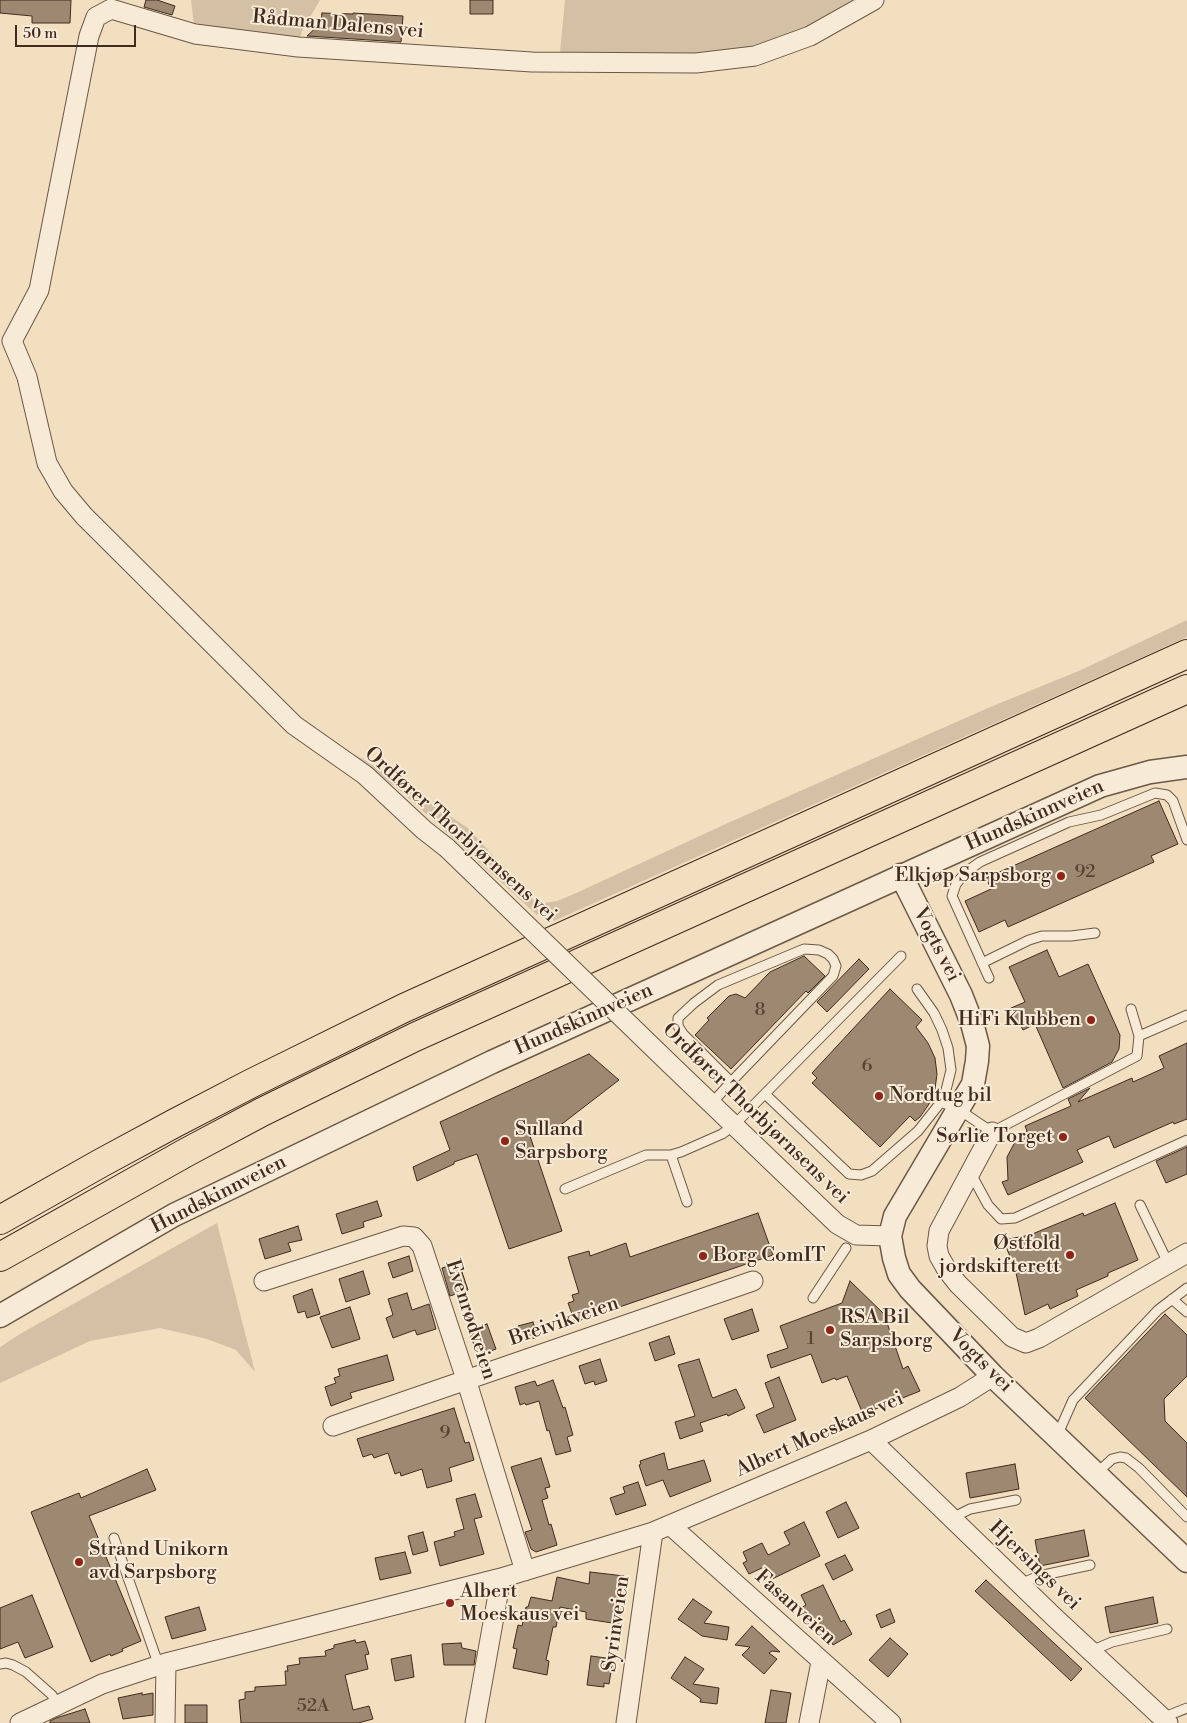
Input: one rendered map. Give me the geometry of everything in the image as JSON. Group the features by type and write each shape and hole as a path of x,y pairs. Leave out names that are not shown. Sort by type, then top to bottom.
{"highway":[{"path":"0,1220 100,1163 200,1110 404,1008 1187,654"},
{"path":"0,1257 262,1112 416,1037 1187,688"}],"street":[{"name":"Rådman Dalens vei","path":"6,343 39,290 90,36 96,17 111,9 195,34 298,47 532,62 696,63 755,56 810,36 874,0"},
{"name":"Ordfører Thorbjørnsens vei","path":"6,343 27,377 47,463 63,491 84,516 294,726 365,775 424,830 447,848 710,1104 837,1224 856,1235 890,1236"},
{"name":"Hundskinnveien","path":"0,1316 174,1215 492,1062 1100,786 1150,772 1187,767"},
{"name":"Vogts vei","path":"901,875 961,995 978,1046 973,1084 950,1106 895,1216 890,1236 899,1274 910,1289 994,1376 1187,1561"},
{"path":"992,1132 938,1231 937,1246 939,1256 946,1270 1012,1337 1026,1343 1039,1338 1187,1253"},
{"name":"Evenrødveien","path":"264,1282 403,1236 414,1237 422,1246 466,1379 525,1571"},
{"name":"Breivikveien","path":"333,1426 753,1281"},
{"name":"Albert Moeskaus vei","path":"20,1723 102,1684 163,1664 501,1578 661,1528 871,1440 960,1397 994,1376"},
{"name":"Hjersings vei","path":"871,1440 1091,1652 1165,1720"},
{"name":"Fasanveien","path":"661,1528 891,1723"},
{"name":"Syrinveien","path":"626,1723 661,1528"},
{"path":"474,1723 501,1578"},
{"path":"809,1723 821,1662"},
{"path":"163,1664 165,1723"}],"lane":[{"path":"989,978 952,896 956,884 966,872 980,862 1069,822 1101,816 1155,793 1167,795 1173,801 1187,840"},
{"path":"982,962 1042,936 1071,936 1096,933"},
{"path":"710,1104 833,976 836,966 833,958 828,954 819,950 804,949 718,986 694,1002 678,1018 678,1026 684,1034 731,1082"},
{"path":"565,1188 646,1155 671,1155 722,1134 766,1094 902,956"},
{"path":"917,989 934,1014 948,1048 951,1070 946,1090 950,1106 992,1132 1137,1056 1139,1036 1130,1009"},
{"path":"1139,1036 1187,1016"},
{"path":"766,1094 849,1174 861,1175 872,1171 950,1106"},
{"path":"970,1172 988,1205 1001,1219 1015,1218 1187,1140"},
{"path":"671,1155 687,1202"},
{"path":"1140,1205 1168,1263"},
{"path":"813,1298 846,1248"},
{"path":"1057,1437 1073,1400 1158,1310 1187,1288"},
{"path":"1172,1299 1187,1312"},
{"path":"1096,1474 1112,1459 1126,1458 1139,1468 1187,1516"},
{"path":"951,1518 970,1509 1016,1500"},
{"path":"114,1538 163,1664"},
{"path":"1020,1584 1039,1576 1090,1565"},
{"path":"1091,1652 1112,1642 1167,1629"},
{"path":"0,1664 13,1665 26,1672 52,1696 57,1705"},
{"path":"1165,1720 1187,1708"}],"shaded area":[{"path":"191,0 320,0 302,31 298,47 195,34"},
{"path":"565,0 874,0 755,56 559,62"},
{"path":"1187,620 1187,637 554,921 548,910 537,915 402,792 345,750 363,759 468,828 536,903 557,901 988,708 1081,670"},
{"path":"217,1223 255,1372 236,1350 207,1339 160,1328 90,1341 0,1383 0,1347"}],"building":[{"path":"0,0 71,0 70,23 32,23 32,16 0,13"},
{"path":"146,0 157,0 175,6 172,15 144,7"},
{"path":"470,0 493,0 493,14 470,14"},
{"path":"322,13 403,16 401,42 307,36 321,23"},
{"path":"1159,801 1178,844 1151,856 1154,862 1008,927 1005,920 979,932 965,901 991,889 986,878"},
{"path":"1047,950 1059,977 1088,964 1120,1035 1119,1049 1112,1062 1063,1088 1035,1024 1023,1030 1011,1008 1025,1002 1009,967"},
{"path":"804,956 825,976 808,993 806,991 731,1069 695,1035 709,1020 707,1018 729,996 736,994 745,998 770,972"},
{"path":"859,959 869,969 827,1012 817,1002"},
{"path":"890,989 922,1020 916,1027 928,1043 935,1058 937,1074 935,1089 929,1104 920,1117 915,1121 910,1116 880,1147 812,1083 817,1078 812,1073"},
{"name":"Sørlie Torget","path":"1187,1043 1187,1119 1174,1124 1173,1122 1114,1148 1109,1136 1077,1150 1083,1162 1008,1195 1002,1182 1008,1180 1007,1157 1015,1142 1027,1131 1025,1126 1071,1106 1068,1099 1090,1088 1078,1102 1132,1078 1133,1082 1164,1068 1159,1056"},
{"path":"589,1054 619,1080 558,1127 530,1136 562,1231 509,1249 477,1154 454,1162 454,1164 417,1181 413,1167 450,1150 440,1122"},
{"path":"1187,1147 1187,1174 1166,1183 1156,1161"},
{"path":"377,1201 382,1216 363,1222 364,1227 342,1234 336,1214"},
{"path":"1115,1203 1138,1260 1076,1290 1078,1296 1050,1309 1048,1304 1025,1315 1015,1268 1006,1247 1010,1245 1009,1239 1030,1235 1083,1213 1084,1216"},
{"path":"758,1213 773,1255 575,1322 568,1303 574,1301 572,1295 579,1293 568,1257 589,1251 590,1256 626,1243 630,1257"},
{"path":"298,1226 302,1240 288,1243 291,1251 265,1259 259,1239"},
{"path":"409,1256 413,1271 393,1278 388,1263"},
{"path":"459,1263 468,1290 450,1296 442,1268"},
{"path":"363,1271 370,1294 346,1302 339,1279"},
{"path":"850,1281 884,1314 903,1369 908,1366 920,1391 863,1414 847,1376 822,1383 811,1354 771,1368 767,1355 788,1348 780,1326 842,1303"},
{"path":"312,1289 320,1314 307,1318 305,1311 298,1313 293,1296"},
{"path":"407,1293 412,1310 429,1304 436,1329 417,1335 415,1330 393,1338 386,1318 393,1315 388,1299"},
{"path":"350,1307 360,1339 332,1348 320,1317"},
{"path":"752,1309 759,1331 732,1340 724,1319"},
{"path":"1165,1314 1187,1335 1187,1376 1164,1399 1165,1421 1187,1443 1187,1497 1085,1398"},
{"path":"533,1322 538,1337 523,1341 518,1326"},
{"path":"487,1324 496,1349 478,1356 469,1331"},
{"path":"669,1336 675,1354 655,1361 649,1343"},
{"path":"387,1355 394,1380 350,1393 352,1398 331,1406 325,1387 336,1383 334,1378 340,1376 338,1369"},
{"path":"600,1359 607,1381 595,1385 594,1381 585,1384 579,1366"},
{"path":"699,1359 712,1397 736,1389 745,1408 728,1416 727,1414 700,1423 703,1431 680,1439 675,1422 695,1416 678,1365"},
{"path":"779,1377 796,1420 764,1433 756,1415 774,1407 765,1383"},
{"path":"553,1380 563,1408 565,1407 573,1435 567,1437 571,1451 556,1455 539,1401 520,1405 515,1387 535,1381 537,1386"},
{"path":"454,1408 465,1443 469,1442 474,1460 449,1468 452,1481 427,1488 422,1469 401,1476 400,1472 395,1474 388,1453 374,1458 372,1454 363,1457 357,1439"},
{"path":"664,1453 668,1470 704,1460 711,1481 670,1497 663,1480 646,1486 639,1465 641,1464 640,1461"},
{"path":"541,1458 550,1487 545,1488 548,1498 542,1500 557,1545 536,1552 531,1549 525,1532 532,1530 511,1467"},
{"path":"1015,1464 1019,1489 970,1498 966,1473"},
{"name":"Strand Unikorn avd Sarpsborg","path":"147,1469 156,1490 89,1516 141,1641 122,1649 123,1651 91,1662 31,1512 79,1493 81,1498"},
{"path":"638,1482 646,1505 616,1515 610,1498 625,1493 623,1487"},
{"path":"475,1494 482,1517 474,1519 484,1554 440,1566 434,1542 455,1536 454,1532 464,1529 456,1499"},
{"path":"846,1502 859,1528 838,1538 826,1512"},
{"path":"804,1522 820,1556 770,1580 764,1567 749,1574 743,1563 747,1561 743,1552 762,1543 768,1555 790,1544 784,1532"},
{"path":"1084,1530 1089,1556 1040,1566 1035,1540"},
{"path":"423,1532 428,1551 413,1555 408,1536"},
{"path":"405,1552 411,1573 380,1580 375,1558"},
{"path":"845,1555 853,1570 833,1580 825,1564"},
{"path":"590,1572 624,1576 619,1624 586,1619 586,1612 560,1607 556,1627 553,1627 546,1660 549,1661 547,1675 513,1668 517,1649 513,1648 518,1625 522,1626 526,1607 528,1607 531,1597 552,1601 557,1577 589,1584"},
{"path":"986,1580 1082,1669 1071,1681 975,1591"},
{"path":"823,1585 841,1622 844,1620 852,1634 833,1645 823,1626 817,1629 812,1620 808,1622 801,1608 806,1605 801,1595"},
{"path":"32,1595 53,1647 25,1658 18,1642 0,1649 0,1608"},
{"path":"1153,1597 1158,1623 1110,1633 1105,1607"},
{"path":"693,1599 712,1612 704,1623 729,1627 727,1640 702,1636 678,1619"},
{"path":"199,1607 206,1630 172,1639 165,1617"},
{"path":"890,1609 895,1622 881,1628 876,1615"},
{"path":"752,1626 780,1652 772,1651 769,1653 777,1659 764,1674 742,1655 750,1647 735,1645"},
{"path":"890,1638 908,1654 888,1677 869,1660"},
{"path":"355,1640 356,1643 365,1641 369,1654 365,1655 368,1669 345,1675 353,1710 369,1706 373,1719 358,1723 241,1723 239,1700 245,1699 245,1692 255,1691 255,1687 286,1685 285,1671 288,1671 287,1666 300,1664 299,1658 326,1656 325,1651 334,1648 334,1645"},
{"path":"461,1643 462,1648 476,1651 474,1665 444,1665 442,1644"},
{"path":"411,1655 414,1677 395,1681 391,1659"},
{"path":"591,1656 613,1659 609,1684 604,1683 604,1687 587,1685"},
{"path":"685,1657 704,1669 693,1684 719,1688 717,1704 700,1702 701,1699 671,1678"},
{"path":"771,1690 791,1693 786,1723 765,1723"},
{"path":"142,1693 142,1695 153,1693 153,1715 123,1719 118,1698"},
{"path":"185,1705 207,1705 207,1723 185,1723"},
{"path":"85,1709 90,1723 50,1723 50,1721 56,1718"}],"place":[{"name":"Elkjøp Sarpsborg","path":"1061,876"},
{"name":"HiFi Klubben","path":"1091,1020"},
{"name":"Nordtug bil","path":"879,1096"},
{"name":"Sørlie Torget","path":"1063,1137"},
{"name":"Sulland Sarpsborg","path":"505,1141"},
{"name":"Østfold jordskifterett","path":"1070,1255"},
{"name":"Borg ComIT","path":"703,1256"},
{"name":"RSA Bil Sarpsborg","path":"830,1330"},
{"name":"Strand Unikorn avd Sarpsborg","path":"79,1562"},
{"name":"Albert Moeskaus vei","path":"450,1603"}]}
